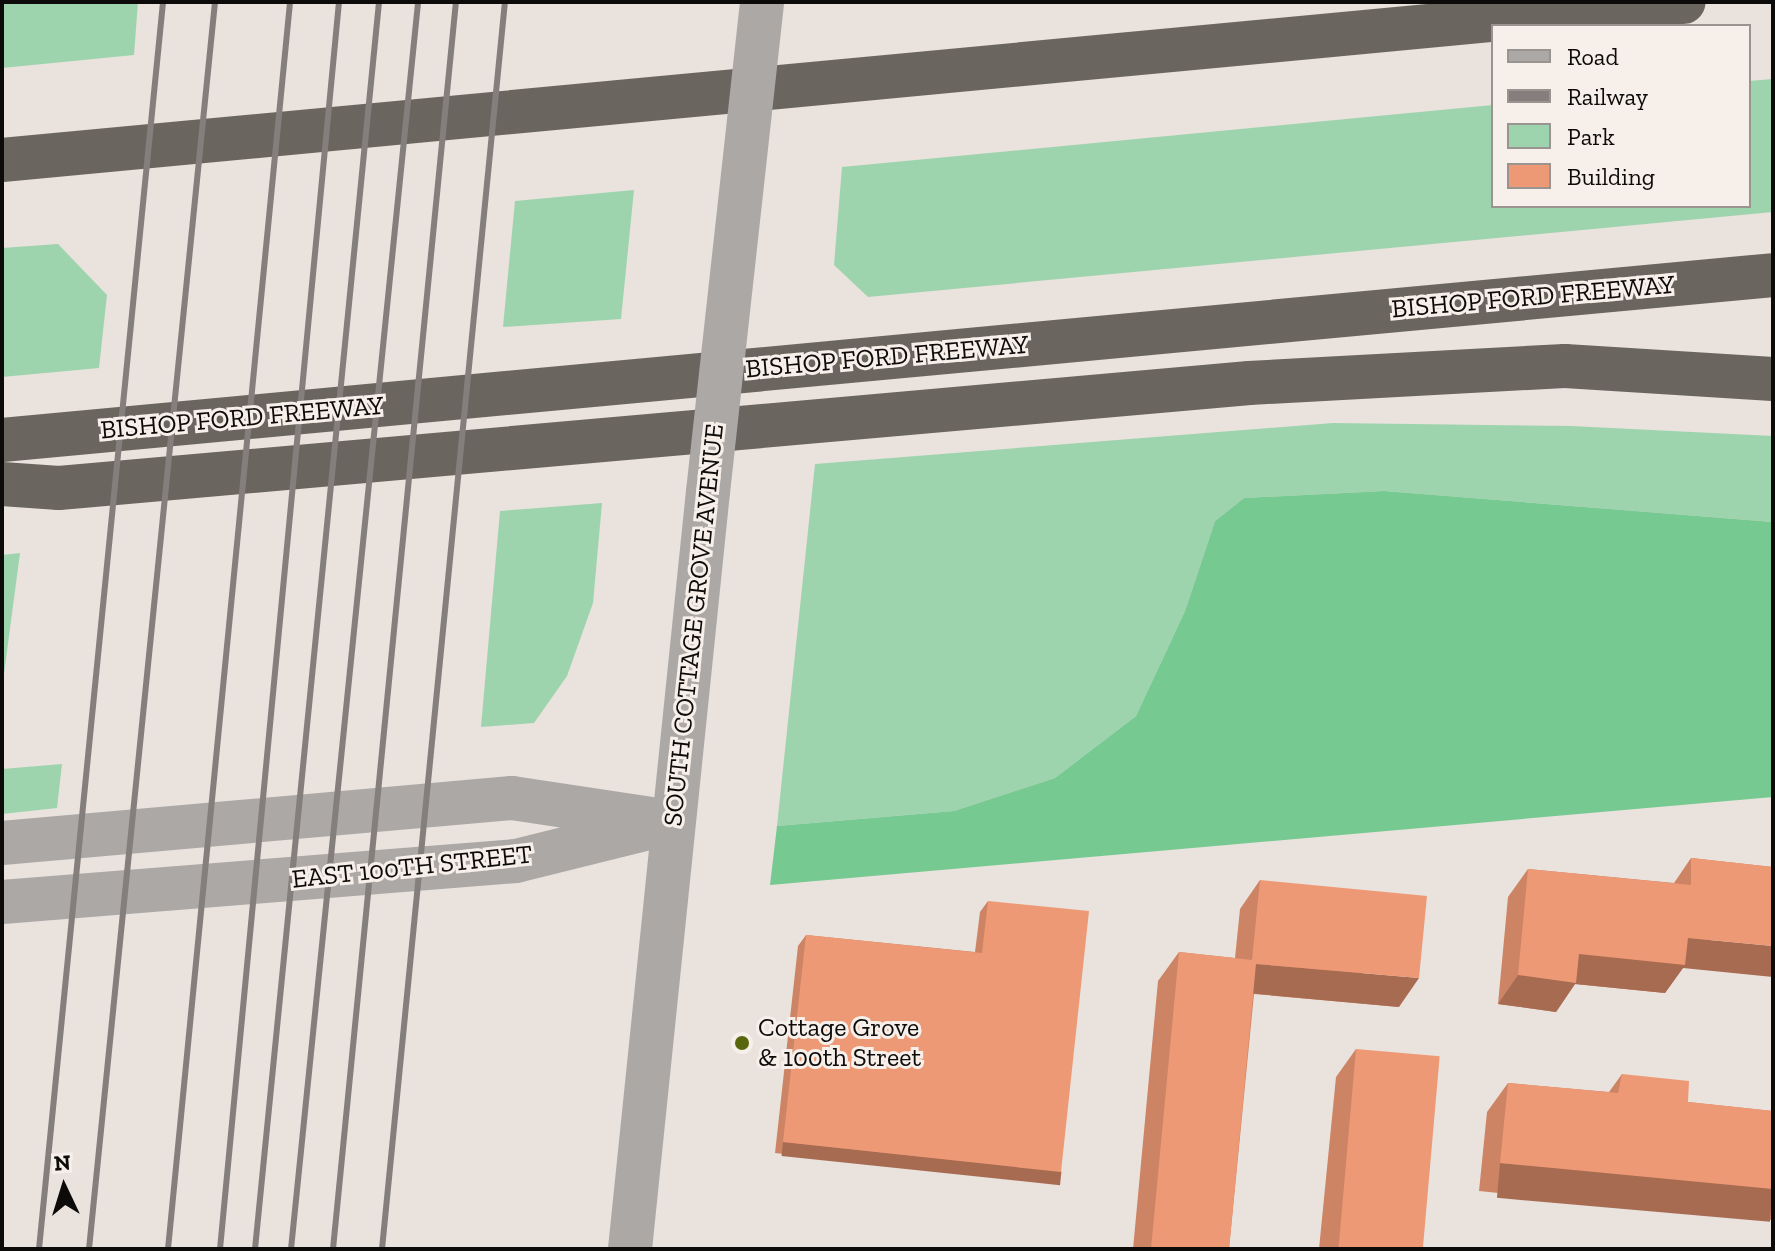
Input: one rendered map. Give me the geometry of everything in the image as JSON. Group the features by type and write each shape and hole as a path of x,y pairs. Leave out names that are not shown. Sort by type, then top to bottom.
{"highway":[{"path":"2,160 1684,2"},
{"name":"BISHOP FORD FREEWAY","path":"2,440 1773,275"},
{"path":"2,484 59,488 1249,383 1565,366 1773,379"}],"street":[{"name":"SOUTH COTTAGE GROVE AVENUE","path":"630,1249 762,2"},
{"name":"EAST 100TH STREET","path":"2,843 512,798 673,822"},
{"name":"EAST 100TH STREET","path":"2,902 516,861 673,822"}],"green space":[{"path":"2,2 138,2 134,55 2,68"},
{"path":"1773,79 1773,212 868,297 834,265 842,167 1491,105 1491,208 1751,208 1751,81"},
{"path":"634,190 621,319 503,327 515,201"},
{"path":"58,244 107,295 99,368 2,377 2,248"},
{"path":"1333,423 1571,426 1773,436 1773,522 1384,491 1244,498 1215,521 1185,611 1136,716 1055,778 954,811 777,826 815,464"},
{"path":"1384,491 1773,522 1773,797 770,885 777,826 954,811 1055,778 1136,716 1185,611 1215,521 1244,498"},
{"path":"602,503 593,603 567,676 534,723 481,727 500,511"},
{"path":"20,553 2,689 2,555"},
{"path":"62,764 57,808 2,814 2,769"}],"building":[{"path":"1691,858 1773,867 1773,946 1688,938 1685,965 1579,954 1576,983 1518,975 1528,869 1691,885"},
{"path":"1260,880 1427,896 1419,978 1256,964 1229,1249 1151,1249 1179,952 1252,960"},
{"path":"988,901 1089,911 1061,1172 783,1142 806,935 982,953"},
{"path":"1356,1049 1440,1056 1423,1249 1339,1249"},
{"path":"1622,1074 1689,1081 1688,1102 1773,1111 1773,1189 1500,1163 1508,1083 1618,1093"}],"railway":[{"path":"39,1249 163,2"},
{"path":"89,1249 215,2"},
{"path":"168,1249 290,2"},
{"path":"220,1249 339,2"},
{"path":"255,1249 379,2"},
{"path":"291,1249 418,2"},
{"path":"333,1249 456,2"},
{"path":"382,1249 505,2"}],"place":[{"name":"Cottage Grove & 100th Street","path":"742,1043"}]}
